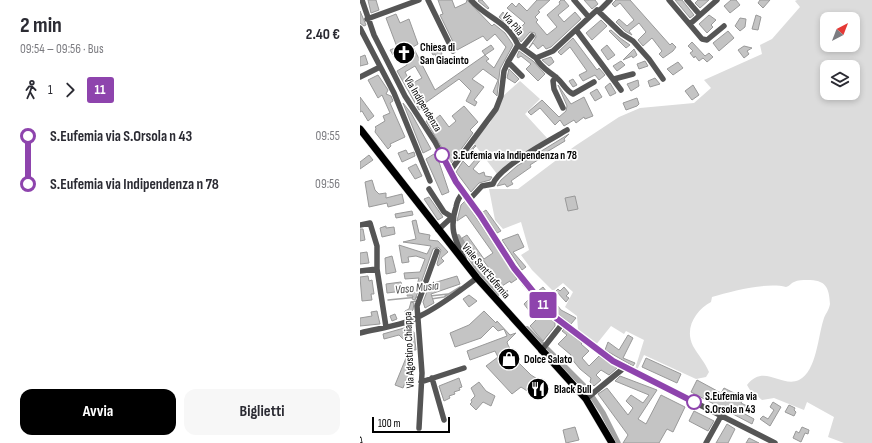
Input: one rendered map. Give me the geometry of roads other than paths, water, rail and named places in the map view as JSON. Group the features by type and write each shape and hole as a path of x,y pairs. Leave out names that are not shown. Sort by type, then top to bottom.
{"main road":[{"name":"Viale Sant'Eufemia","path":"360,130 477,278 544,347 587,398 612,443"}],"street":[{"name":"Via Indipendenza","path":"362,0 367,19 374,35 401,89 435,142 450,171 525,284 552,315 604,355 775,443"},
{"path":"367,19 419,0"},
{"path":"428,0 453,51"},
{"path":"574,0 587,15"},
{"path":"536,58 553,52 577,31 597,10 599,11 610,0"},
{"path":"669,0 702,39 707,40 724,26"},
{"path":"687,0 700,15"},
{"path":"690,24 717,0"},
{"name":"Via Pila","path":"473,1 485,13 499,20 520,47 536,58 546,71 556,77 569,93 573,94 594,82"},
{"path":"599,11 622,34 633,41 663,78"},
{"path":"360,28 394,93 430,181"},
{"path":"577,31 621,90"},
{"path":"366,39 374,35"},
{"path":"450,171 496,109 501,96 508,62 520,47 532,36"},
{"path":"508,62 522,76"},
{"path":"360,77 380,67"},
{"path":"614,79 633,74"},
{"path":"556,77 553,81 554,89 563,108"},
{"path":"394,93 401,89"},
{"path":"469,200 482,186 493,184 496,177 524,156 567,130"},
{"path":"429,189 444,212 452,217"},
{"path":"464,193 458,200 452,217 452,229 467,265"},
{"path":"438,230 452,217"},
{"path":"360,225 370,223 377,246 377,269 386,327"},
{"name":"Via Agostino Chiappa","path":"419,428 422,382 419,317 417,306 437,251"},
{"path":"360,272 377,269"},
{"path":"360,333 419,317 441,305 477,278"},
{"path":"544,347 563,322"},
{"path":"587,398 625,367"},
{"path":"422,382 464,368"},
{"path":"432,378 444,420"},
{"path":"706,443 721,416"}],"waterway":[{"path":"458,237 484,279 497,294"},
{"name":"Vaso Musia","path":"431,299 444,297 460,287"},
{"name":"Vaso Musia","path":"430,296 448,294"},
{"name":"Vaso Musia","path":"388,300 418,297"},
{"name":"Vaso Musia","path":"411,302 417,301"},
{"path":"527,329 587,389 603,413 618,443"}],"railway":[{"path":"360,438 361,443"}],"place":[{"name":"Chiesa di San Giacinto","path":"404,53"},
{"name":"S.Eufemia via Indipendenza n 78","path":"442,155"},
{"name":"Dolce Salato","path":"509,359"},
{"name":"Black Bull","path":"538,389"},
{"name":"S.Eufemia via S.Orsola n 43","path":"694,402"}]}
